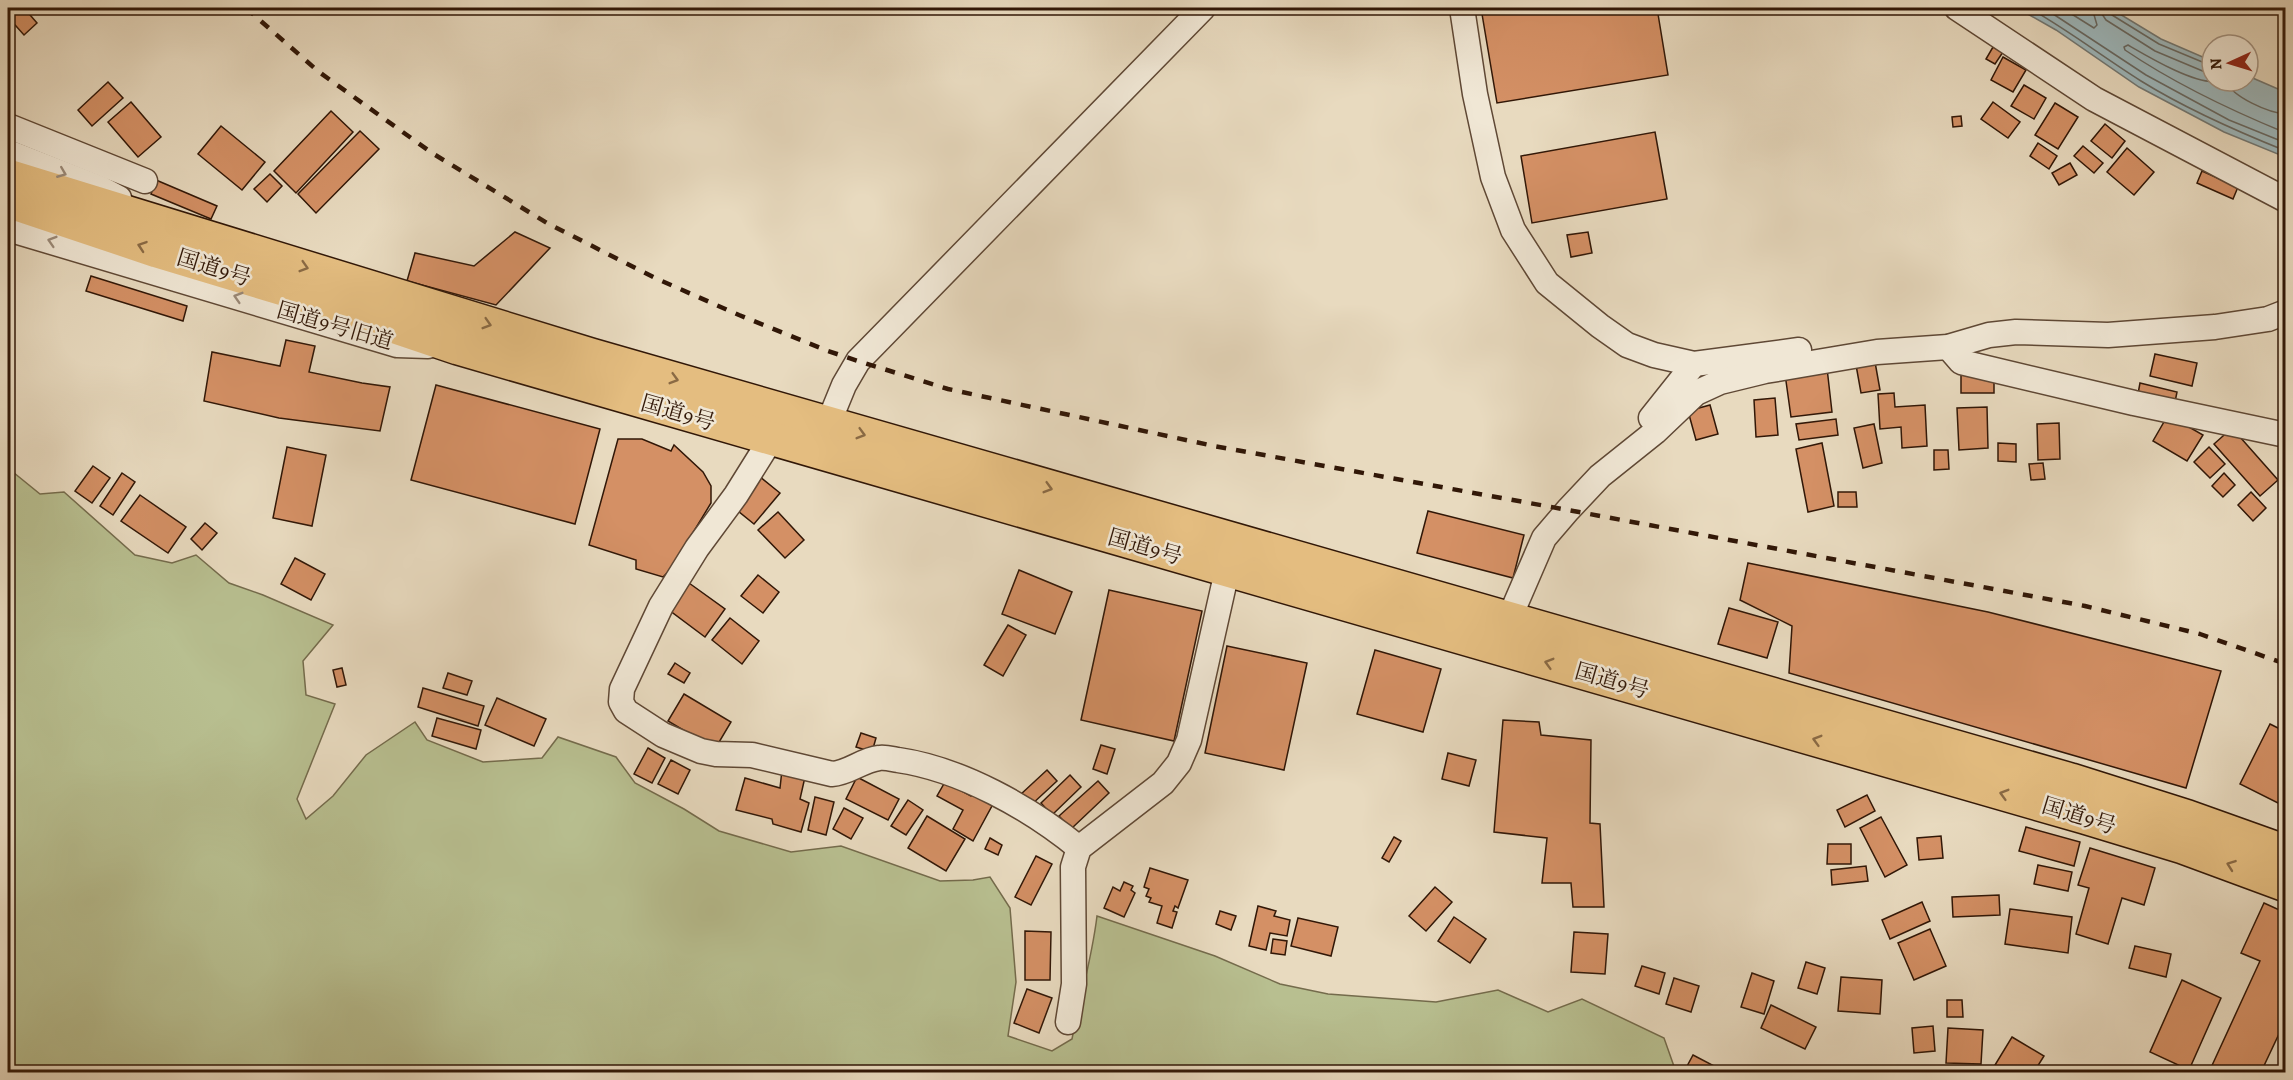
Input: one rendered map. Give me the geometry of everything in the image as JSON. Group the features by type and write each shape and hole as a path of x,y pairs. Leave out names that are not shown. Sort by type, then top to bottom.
{"highway":[{"name":"国道9号","path":"8,176 158,220 557,345 2071,780 2188,817 2286,852"},
{"name":"国道9号","path":"8,201 458,348 2084,817 2183,848 2286,885"}],"street":[{"path":"828,424 844,385 858,361 1203,8"},
{"path":"1462,8 1475,94 1493,177 1513,230 1547,283 1600,326 1628,345 1654,355 1694,364 1804,349 1884,342 1908,350"},
{"path":"1957,8 2094,99 2286,200"},
{"path":"8,126 145,182"},
{"path":"8,152 102,189 158,220"},
{"name":"国道9号旧道","path":"8,229 397,345 458,348"},
{"path":"1509,619 1544,538 1600,476 1696,393 1720,382 1877,352 1948,347 1989,335 2016,332 2108,335 2215,327 2268,319 2286,312"},
{"path":"1948,347 1960,362 2134,403 2286,435"},
{"path":"1641,442 1646,425 1694,364"},
{"path":"771,439 736,495 697,548 661,606 622,689 621,702 626,711 663,735 702,751 716,754 752,755 832,774 844,773 880,757 918,763 979,785 1053,826 1079,848"},
{"path":"1068,1022 1074,984 1073,867 1079,848 1162,783 1179,763 1189,740 1227,571"}],"green space":[{"path":"8,468 40,494 64,492 135,555 172,563 196,555 229,583 333,625 303,661 306,695 335,704 297,799 306,819 333,796 366,755 415,722 427,740 483,762 542,758 558,737 616,757 635,783 719,831 791,852 841,846 940,881 990,877 1010,908 1016,982 1008,1036 1052,1051 1072,1039 1097,916 1215,956 1280,984 1328,994 1436,1002 1498,990 1548,1012 1582,999 1664,1038 1676,1072 8,1072"}],"water":[{"path":"2017,8 2110,8 2161,39 2200,56 2200,93 2260,93 2260,81 2285,92 2285,157 2224,132 2139,87 2056,30"}],"building":[{"path":"19,8 24,8 37,23 24,35 8,17"},
{"path":"1481,8 1657,8 1668,75 1497,103"},
{"path":"1993,47 2003,52 1995,64 1986,59"},
{"path":"2003,57 2026,70 2013,92 1991,80"},
{"path":"108,82 123,98 92,126 78,110"},
{"path":"2024,85 2046,98 2034,119 2011,106"},
{"path":"131,102 161,137 138,157 108,122"},
{"path":"1993,102 2020,122 2008,138 1981,119"},
{"path":"2055,103 2078,117 2058,149 2035,135"},
{"path":"331,111 353,132 296,193 274,171"},
{"path":"1961,116 1962,126 1953,127 1952,117"},
{"path":"2105,124 2125,141 2112,158 2091,141"},
{"path":"221,126 265,162 242,190 198,154"},
{"path":"360,131 379,149 316,213 298,194"},
{"path":"1655,132 1667,199 1532,223 1521,156"},
{"path":"2038,143 2057,156 2049,169 2030,156"},
{"path":"2083,146 2103,163 2094,173 2074,156"},
{"path":"2127,148 2154,172 2134,195 2107,172"},
{"path":"2070,163 2077,175 2059,185 2052,173"},
{"path":"2202,171 2238,187 2233,199 2197,183"},
{"path":"270,174 282,186 267,202 254,189"},
{"path":"156,180 217,206 211,219 151,194"},
{"path":"515,232 550,248 496,305 407,281 415,253 474,266"},
{"path":"1588,232 1592,253 1571,257 1567,235"},
{"path":"91,276 187,306 183,321 86,291"},
{"path":"286,340 315,346 309,372 390,387 380,431 279,418 204,401 212,352 280,366"},
{"path":"2155,354 2197,363 2192,386 2150,376"},
{"path":"1875,362 1880,390 1861,393 1856,365"},
{"path":"8,363 14,365 8,392"},
{"path":"1827,368 1832,412 1791,417 1785,374"},
{"path":"1961,374 1994,374 1994,393 1961,393"},
{"path":"2140,383 2177,392 2174,407 2137,399"},
{"path":"436,385 600,429 575,524 411,480"},
{"path":"1894,393 1895,407 1925,405 1927,446 1902,448 1901,427 1880,429 1878,394"},
{"path":"1775,398 1778,435 1756,437 1754,400"},
{"path":"1710,405 1718,434 1696,440 1688,411"},
{"path":"1987,407 1988,448 1959,450 1957,408"},
{"path":"2168,415 2203,435 2187,461 2153,441"},
{"path":"1836,419 1838,435 1799,440 1796,424"},
{"path":"2059,423 2060,459 2038,460 2037,424"},
{"path":"1874,424 1882,463 1863,468 1854,428"},
{"path":"2232,428 2278,480 2260,496 2214,444"},
{"path":"618,439 642,439 671,451 674,445 703,472 711,486 711,503 671,569 663,577 636,569 636,560 589,545"},
{"path":"1822,443 1834,506 1808,512 1796,449"},
{"path":"1998,443 2016,444 2016,462 1998,461"},
{"path":"287,447 326,455 312,526 273,518"},
{"path":"2209,447 2225,464 2210,478 2194,462"},
{"path":"1934,450 1948,450 1949,469 1934,470"},
{"path":"2043,463 2045,479 2031,480 2029,464"},
{"path":"93,466 110,478 92,503 75,491"},
{"path":"122,473 135,482 113,515 100,506"},
{"path":"2224,473 2235,485 2223,497 2212,486"},
{"path":"759,476 780,493 754,524 733,507"},
{"path":"1838,492 1856,492 1857,507 1838,507"},
{"path":"2251,492 2266,508 2253,521 2238,505"},
{"path":"140,495 186,527 168,553 121,521"},
{"path":"1428,511 1524,535 1513,578 1417,553"},
{"path":"778,512 804,540 785,558 758,530"},
{"path":"205,523 217,533 202,550 191,539"},
{"path":"295,558 325,574 311,600 281,584"},
{"path":"1748,563 1988,612 2221,671 2186,788 1789,673 1792,626 1740,600"},
{"path":"1019,570 1072,592 1055,634 1002,614"},
{"path":"758,575 779,592 763,613 741,596"},
{"path":"689,583 725,609 705,637 669,610"},
{"path":"1109,590 1202,611 1174,741 1081,720"},
{"path":"1729,608 1778,622 1767,658 1718,644"},
{"path":"730,618 759,641 742,664 712,640"},
{"path":"1008,625 1026,635 1003,676 984,665"},
{"path":"1227,646 1307,663 1284,770 1205,753"},
{"path":"1375,650 1441,669 1423,732 1357,714"},
{"path":"675,663 690,673 684,683 668,674"},
{"path":"342,668 346,685 337,687 333,670"},
{"path":"448,673 472,681 467,695 443,688"},
{"path":"423,688 484,706 478,726 418,707"},
{"path":"684,694 731,722 715,749 668,721"},
{"path":"497,698 546,719 534,746 485,725"},
{"path":"437,718 481,730 476,749 432,736"},
{"path":"1503,720 1539,722 1541,735 1591,740 1590,823 1600,824 1604,907 1573,907 1571,883 1542,883 1547,838 1494,832"},
{"path":"2270,724 2286,732 2286,807 2240,784"},
{"path":"861,733 876,738 872,752 856,747"},
{"path":"1101,745 1115,749 1107,774 1093,769"},
{"path":"648,748 665,758 652,783 634,774"},
{"path":"1448,753 1476,760 1469,786 1442,779"},
{"path":"671,760 690,770 678,794 658,784"},
{"path":"782,770 805,777 800,799 809,803 801,832 773,824 772,819 736,810 745,778 780,788"},
{"path":"1047,770 1057,781 1030,806 1020,795"},
{"path":"1070,775 1081,787 1052,815 1041,803"},
{"path":"857,777 899,799 888,820 846,799"},
{"path":"1098,781 1109,793 1071,829 1059,816"},
{"path":"945,782 971,796 973,793 993,804 973,841 953,829 963,810 937,796"},
{"path":"1867,795 1875,811 1845,827 1837,810"},
{"path":"815,797 834,802 826,835 808,830"},
{"path":"908,800 923,810 906,835 891,826"},
{"path":"844,808 863,818 851,839 833,829"},
{"path":"927,816 965,839 946,871 908,848"},
{"path":"1881,817 1907,865 1885,877 1860,828"},
{"path":"2026,827 2080,842 2074,866 2019,851"},
{"path":"1941,836 1943,858 1919,860 1917,838"},
{"path":"1394,837 1401,841 1389,862 1382,858"},
{"path":"990,838 1002,845 998,855 985,849"},
{"path":"1828,844 1851,844 1851,864 1827,864"},
{"path":"2090,848 2155,868 2144,905 2122,898 2108,944 2076,934 2089,888 2078,885"},
{"path":"1036,856 1052,864 1031,905 1015,897"},
{"path":"2038,865 2072,872 2068,891 2034,884"},
{"path":"1866,866 1868,881 1832,885 1831,870"},
{"path":"1150,868 1188,880 1178,908 1175,906 1173,911 1177,912 1172,928 1157,923 1162,906 1149,902 1151,898 1146,896 1149,889 1144,887"},
{"path":"1124,882 1133,886 1131,890 1135,893 1124,917 1104,908 1113,887 1120,891"},
{"path":"1435,887 1452,902 1426,931 1409,916"},
{"path":"1999,895 2000,915 1953,917 1952,897"},
{"path":"1922,902 1930,921 1890,939 1882,920"},
{"path":"2264,903 2286,913 2286,1019 2261,1072 2209,1072 2260,961 2241,953"},
{"path":"1258,906 1276,911 1274,916 1290,920 1287,936 1270,933 1266,950 1249,946"},
{"path":"2010,909 2072,917 2068,953 2005,944"},
{"path":"1220,911 1236,916 1231,930 1216,924"},
{"path":"1454,917 1486,939 1470,963 1438,941"},
{"path":"1298,918 1338,927 1331,956 1291,946"},
{"path":"1930,929 1946,966 1914,980 1898,943"},
{"path":"1025,931 1051,932 1050,980 1025,980"},
{"path":"1574,932 1608,934 1605,974 1571,972"},
{"path":"1273,939 1287,941 1285,955 1271,953"},
{"path":"2135,946 2171,954 2166,977 2129,968"},
{"path":"1806,962 1825,968 1817,994 1798,988"},
{"path":"1642,966 1665,973 1659,994 1635,986"},
{"path":"1752,973 1774,981 1764,1014 1741,1007"},
{"path":"1841,977 1882,980 1880,1014 1838,1011"},
{"path":"1674,978 1699,986 1691,1012 1666,1004"},
{"path":"2182,980 2221,998 2189,1070 2150,1052"},
{"path":"1027,989 1052,998 1039,1033 1014,1023"},
{"path":"1947,1000 1962,1000 1963,1017 1947,1017"},
{"path":"1771,1005 1816,1027 1805,1049 1761,1028"},
{"path":"1933,1026 1935,1051 1914,1053 1912,1028"},
{"path":"1948,1028 1983,1030 1981,1064 1946,1063"},
{"path":"2012,1037 2044,1056 2034,1072 2009,1072 1995,1065"},
{"path":"1693,1055 1720,1069 1719,1072 1685,1070"}],"railway":[{"path":"246,8 319,72 432,153 547,223 655,278 739,315 858,361 948,389 1214,446 2085,606 2200,634 2286,664"}]}
